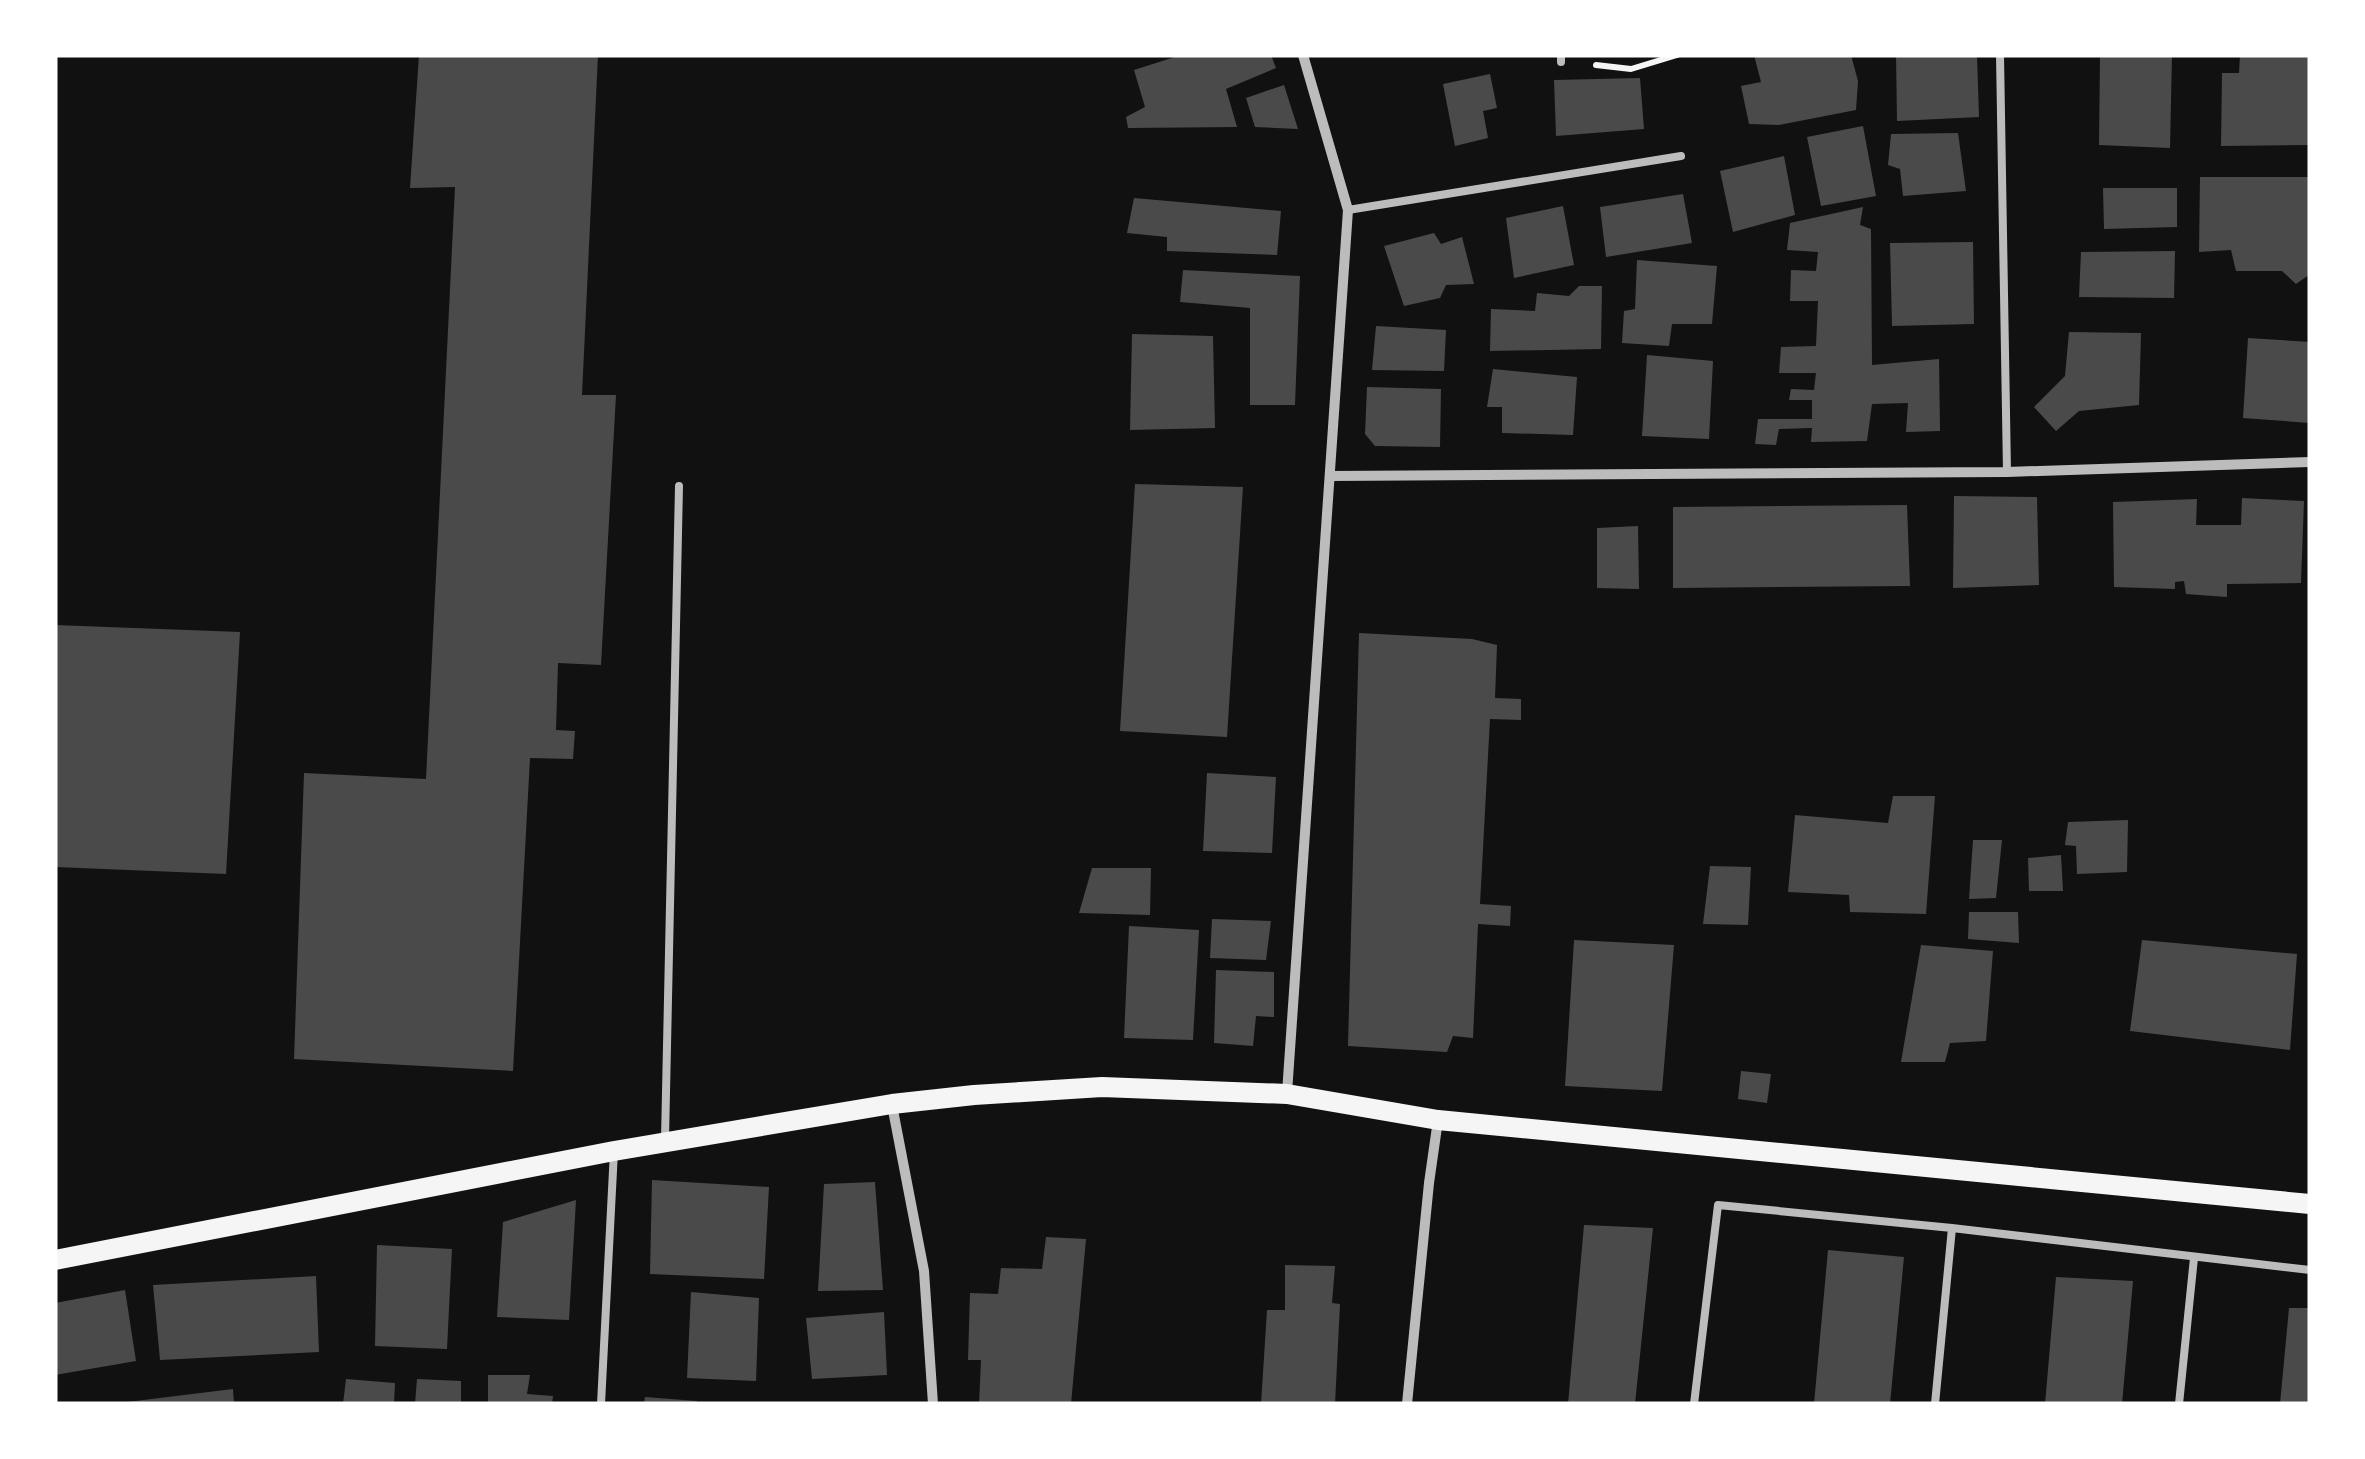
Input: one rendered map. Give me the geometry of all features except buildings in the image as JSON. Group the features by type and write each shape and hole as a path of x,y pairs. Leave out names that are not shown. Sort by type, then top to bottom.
{"main road":[{"path":"55,1260 614,1152 892,1104 1102,1087 1287,1094 1438,1120 2310,1204"}],"street":[{"path":"1287,1094 1348,210 1302,55"},
{"path":"1331,476 2007,472 2310,462"},
{"path":"892,1104 924,1271 934,1404"},
{"path":"1406,1404 1438,1120"}],"lane":[{"path":"2000,55 2007,472"},
{"path":"1348,210 1681,156"},
{"path":"664,1144 679,486"},
{"path":"601,1404 614,1152"},
{"path":"1694,1404 1718,1205 2310,1270"},
{"path":"1935,1404 1952,1228"},
{"path":"2179,1404 2194,1258"}],"path":[{"path":"1561,58 1632,69 1677,55"}]}
